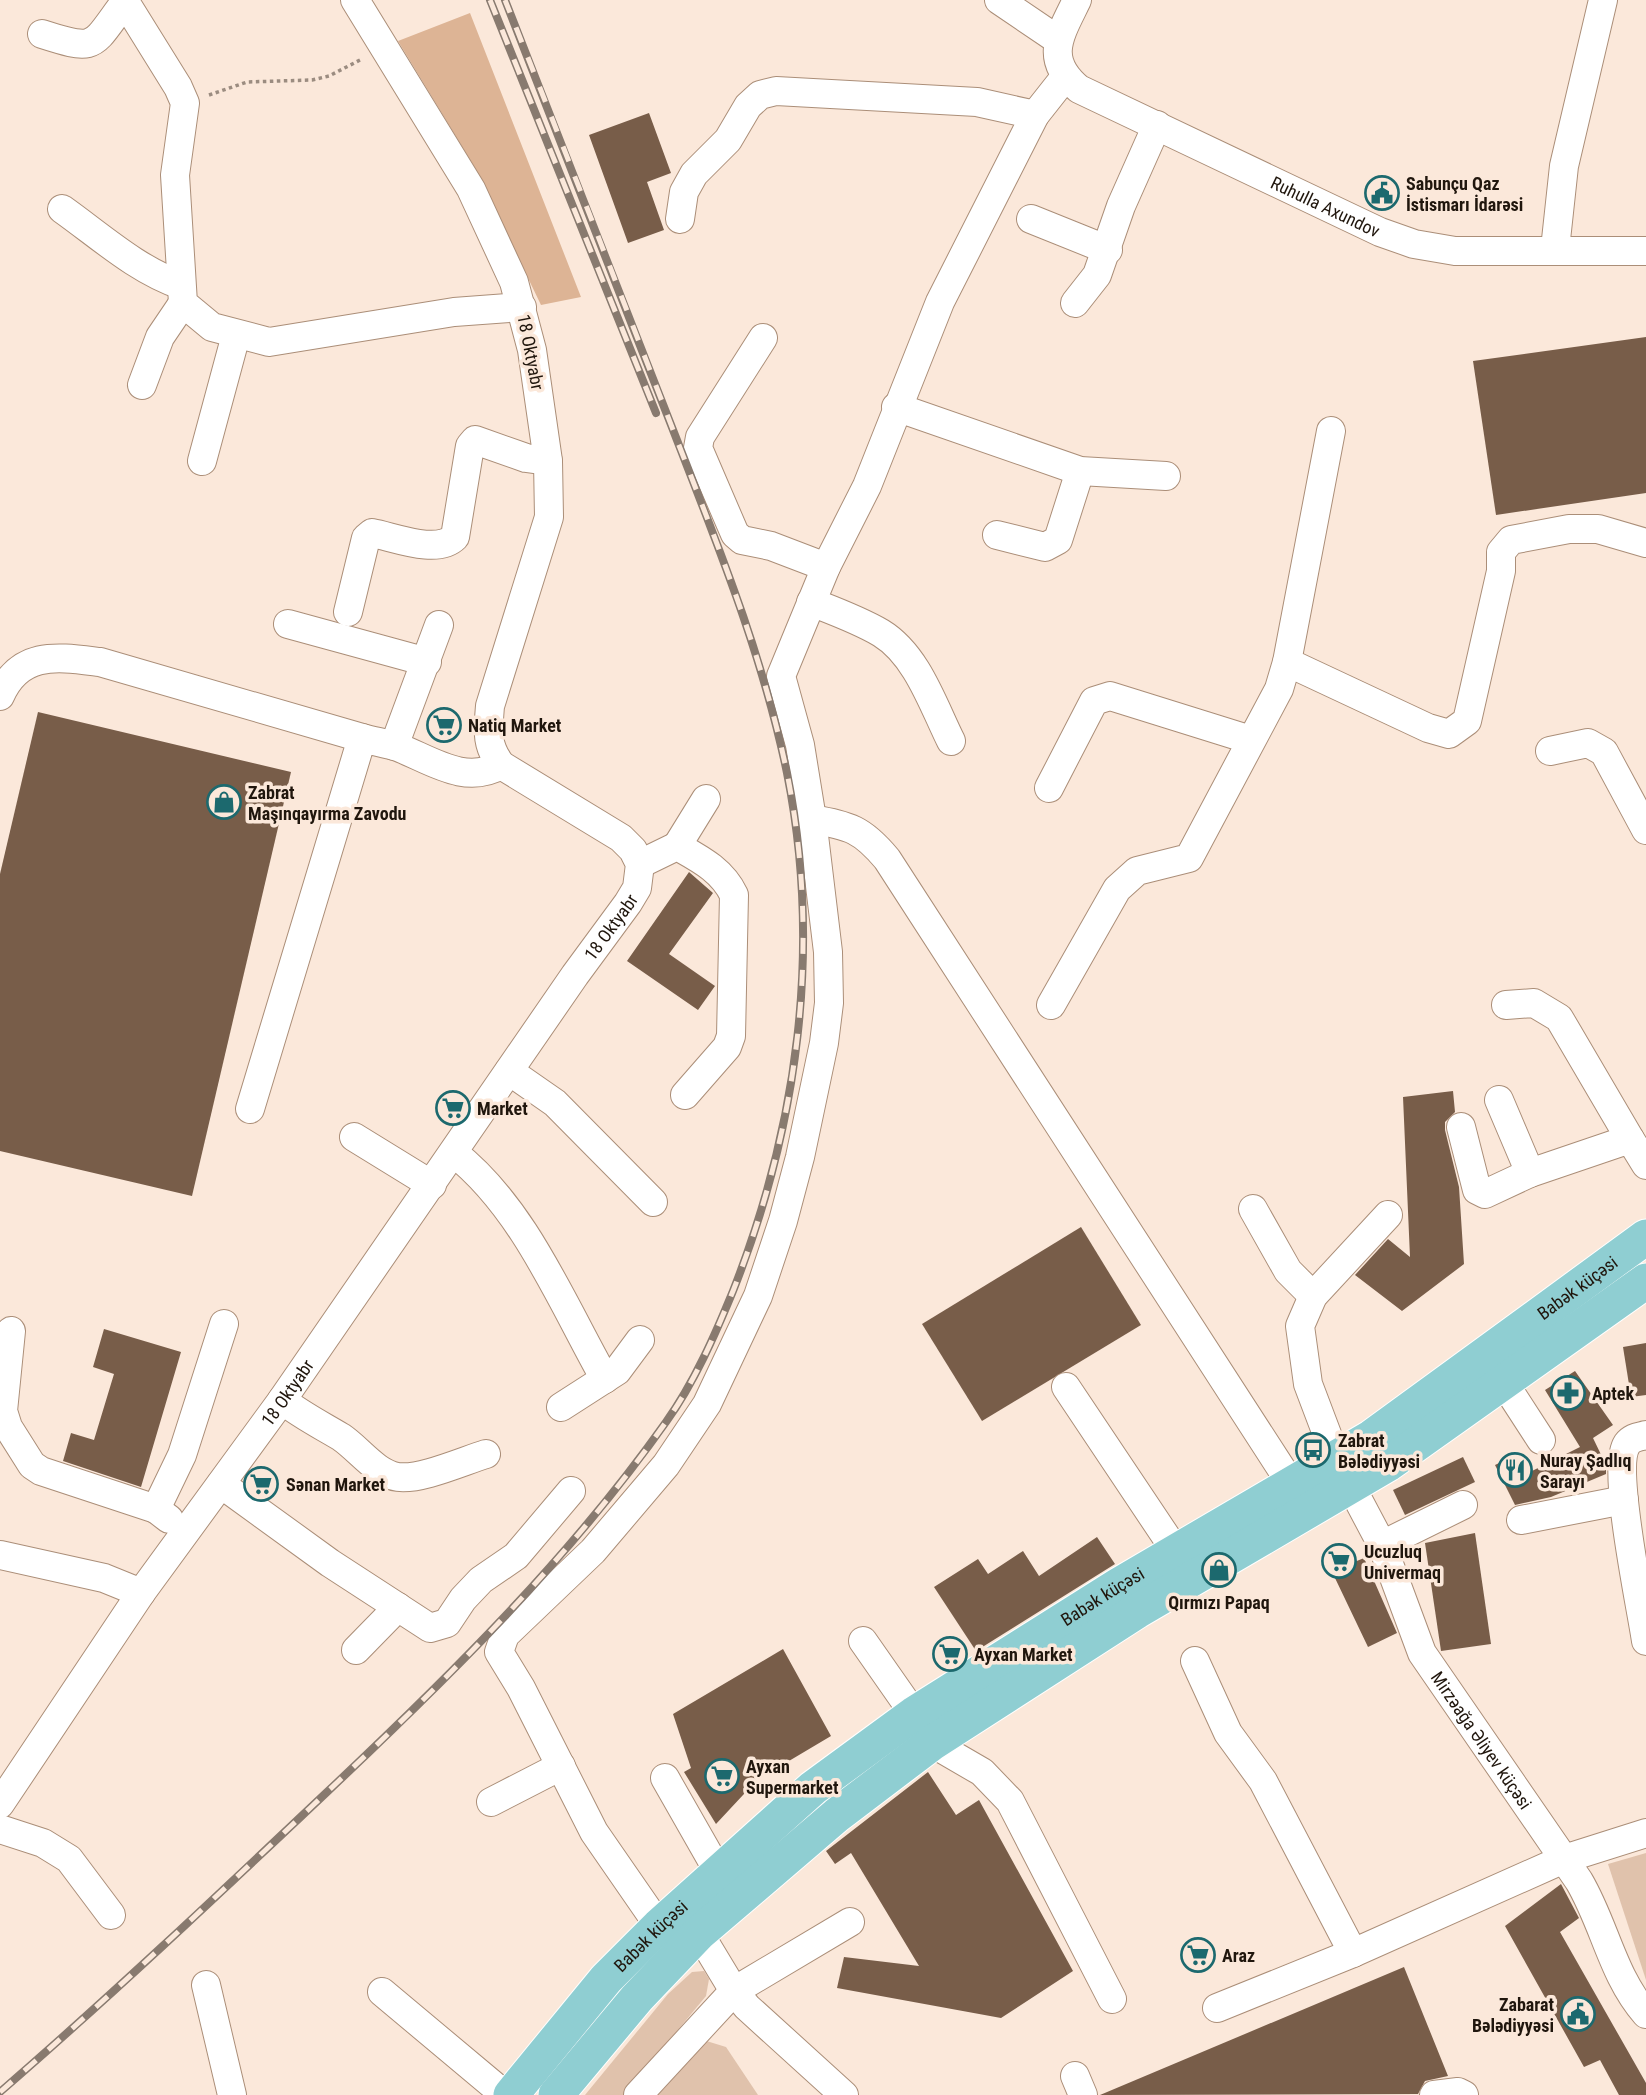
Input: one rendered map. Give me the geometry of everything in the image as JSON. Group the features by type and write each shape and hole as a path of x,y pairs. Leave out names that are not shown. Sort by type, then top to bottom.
{"main road":[{"name":"Babək küçəsi","path":"511,2095 606,1979 718,1871 813,1788 1137,1611 1343,1472 1404,1414 1646,1237"},
{"name":"Babək küçəsi","path":"556,2095 636,1998 699,1933 923,1729 1175,1550 1290,1482 1388,1464 1646,1280"}],"street":[{"name":"18 Oktyabr","path":"355,0 471,189 496,240 522,307 534,362 548,461 549,517 490,706 487,737 490,751 501,765"},
{"path":"999,0 1058,40"},
{"path":"659,1926 594,1832 521,1688 499,1652 505,1635 593,1551 666,1465 707,1404 758,1296 783,1221 800,1157 824,1043 829,1003 828,952 812,819 800,745 781,676 826,567 867,486 896,407 940,302 1035,115 1065,78 1057,52 1058,40 1077,0"},
{"path":"1555,249 1564,166 1603,0"},
{"path":"42,34 80,46 94,43 125,1 185,103 175,175 182,294 160,337 142,385"},
{"name":"Ruhulla Axundov","path":"1065,78 1094,97 1381,232 1414,244 1455,251 1646,251"},
{"path":"680,219 684,192 694,174 719,150 748,106 760,95 776,91 977,102 1035,115"},
{"path":"1075,303 1097,275 1108,250 1121,206 1157,125"},
{"path":"62,209 182,294 212,327 236,335 269,342 454,312 522,307"},
{"path":"1031,219 1108,250"},
{"path":"202,461 236,335"},
{"path":"763,338 700,437 698,448 735,534 742,540 771,546 826,567"},
{"path":"896,407 1080,471 1166,476"},
{"path":"1051,1005 1117,889 1137,871 1189,858 1279,689 1287,662 1331,431"},
{"path":"348,612 366,538 372,533 436,545 448,544 455,537 470,446 474,440 526,458 548,461"},
{"path":"996,535 1045,547 1058,540 1080,471"},
{"path":"1287,662 1428,728 1449,734 1467,722 1501,571 1501,552 1511,540 1569,529 1598,529 1646,543"},
{"path":"811,602 883,634 901,651 917,673 951,741"},
{"path":"288,624 427,662"},
{"path":"394,746 439,625"},
{"path":"0,696 6,681 26,663 57,657 100,662 394,746 459,773 489,772 501,765 621,838 633,850 640,864 677,846 706,799"},
{"path":"1049,788 1094,701 1110,696 1251,740"},
{"path":"250,1110 362,738"},
{"path":"1550,751 1588,743 1604,752 1646,830"},
{"path":"812,819 851,827 868,836 887,859 1290,1482"},
{"path":"677,846 711,866 727,881 736,906 732,1036 727,1047 685,1095"},
{"name":"18 Oktyabr","path":"4,1789 141,1592 282,1400 628,903 637,888 640,864"},
{"path":"1506,1005 1534,1003 1559,1018 1646,1165"},
{"path":"509,1071 555,1103 653,1202"},
{"path":"1499,1100 1530,1173"},
{"path":"1461,1127 1478,1190 1485,1194 1530,1173 1630,1139"},
{"path":"354,1137 432,1185"},
{"path":"454,1153 491,1185 513,1215 605,1379"},
{"path":"1253,1209 1288,1271 1313,1296 1388,1215"},
{"name":"Mirzəağa Əliyev küçəsi","path":"1313,1296 1300,1326 1308,1384 1343,1472 1382,1545 1407,1621 1422,1653 1590,1899 1618,1973 1631,1997 1646,2014"},
{"path":"156,1509 182,1455 224,1324"},
{"path":"11,1331 3,1411 8,1427 32,1465 41,1471 156,1509 185,1532"},
{"path":"561,1407 617,1371 640,1340"},
{"path":"1504,1382 1541,1440"},
{"path":"1066,1387 1175,1550"},
{"path":"282,1400 310,1422 342,1438 388,1475 400,1478 418,1475 486,1454"},
{"path":"1646,1435 1635,1437 1627,1444 1622,1460 1623,1500 1646,1641"},
{"path":"221,1484 330,1563 430,1628 447,1623 463,1598 481,1580 516,1556 571,1491"},
{"path":"1521,1520 1623,1500"},
{"path":"1382,1545 1463,1505"},
{"path":"0,1555 104,1578 141,1592"},
{"path":"356,1650 398,1607"},
{"path":"863,1642 923,1729 982,1772 1010,1801 1112,1999"},
{"path":"1195,1661 1228,1733 1263,1781 1353,1953"},
{"path":"491,1802 561,1766"},
{"path":"665,1778 718,1871"},
{"path":"0,1829 43,1843 69,1859 111,1914"},
{"path":"1217,2008 1353,1953 1564,1859 1646,1833"},
{"path":"638,2095 734,1991 850,1922"},
{"path":"699,1933 734,1991 844,2095"},
{"path":"206,1985 232,2095"},
{"path":"382,1992 505,2095"},
{"path":"1434,2095 1458,2091 1464,2095"}],"path":[{"path":"185,103 247,82 312,80 329,76 386,47"}],"shaded area":[{"path":"470,13 581,297 541,305 475,168 398,41"},
{"path":"1646,1853 1646,1980 1608,1864"},
{"path":"704,1971 709,1979 706,1996 624,2095 585,2095 668,1994 692,1972"},
{"path":"700,2039 726,2047 758,2095 647,2095"}],"building":[{"path":"649,113 671,173 647,182 664,230 628,243 589,135"},
{"path":"1646,337 1646,493 1496,515 1473,361"},
{"path":"38,712 291,772 192,1196 0,1151 0,874"},
{"path":"689,872 713,893 669,954 715,986 698,1010 627,961"},
{"path":"1453,1091 1455,1112 1445,1122 1445,1130 1459,1187 1464,1264 1402,1311 1355,1275 1388,1239 1410,1257 1403,1097"},
{"path":"1081,1227 1141,1325 982,1421 922,1324"},
{"path":"104,1329 181,1352 141,1487 63,1461 71,1433 94,1440 114,1374 93,1367"},
{"path":"1646,1343 1646,1395 1631,1397 1623,1347"},
{"path":"1575,1371 1613,1425 1593,1438 1606,1465 1606,1474 1551,1497 1515,1505 1495,1465 1520,1453 1530,1472 1580,1447 1545,1390"},
{"path":"1463,1457 1475,1482 1405,1515 1393,1490"},
{"path":"1475,1533 1491,1644 1441,1651 1425,1543"},
{"path":"1097,1537 1115,1564 976,1651 934,1587 978,1559 988,1574 1023,1551 1039,1576"},
{"path":"1347,1552 1352,1563 1364,1558 1397,1633 1368,1647 1324,1555"},
{"path":"783,1649 831,1736 757,1780 716,1824 684,1772 691,1768 673,1714"},
{"path":"928,1772 956,1815 979,1800 1073,1971 1001,2018 837,1988 844,1957 919,1966 851,1853 835,1864 826,1851"},
{"path":"1561,1884 1579,1918 1560,1932 1646,2083 1646,2095 1619,2095 1600,2060 1584,2067 1505,1926"},
{"path":"1404,1967 1448,2076 1425,2081 1418,2094 1100,2095"}],"railway":[{"path":"490,0 656,413"},
{"path":"0,2092 165,1944 372,1750 505,1616 589,1522 666,1422 695,1375 733,1291 774,1165 798,1036 802,970 802,905 797,839 777,729 723,560 505,0"}],"place":[{"name":"Sabunçu Qaz İstismarı İdarəsi","path":"1382,193"},
{"name":"Natiq Market","path":"444,725"},
{"name":"Zabrat Maşınqayırma Zavodu","path":"224,802"},
{"name":"Market","path":"453,1108"},
{"name":"Aptek","path":"1568,1393"},
{"name":"Zabrat Bәlәdiyyәsi","path":"1313,1450"},
{"name":"Nuray Şadlıq Sarayı","path":"1515,1470"},
{"name":"Sənan Market","path":"261,1484"},
{"name":"Ucuzluq Univermaq","path":"1339,1561"},
{"name":"Qırmızı Papaq","path":"1219,1570"},
{"name":"Ayxan Market","path":"950,1654"},
{"name":"Ayxan Supermarket","path":"722,1776"},
{"name":"Araz","path":"1198,1955"},
{"name":"Zabarat Bələdiyyəsi","path":"1578,2014"}]}
